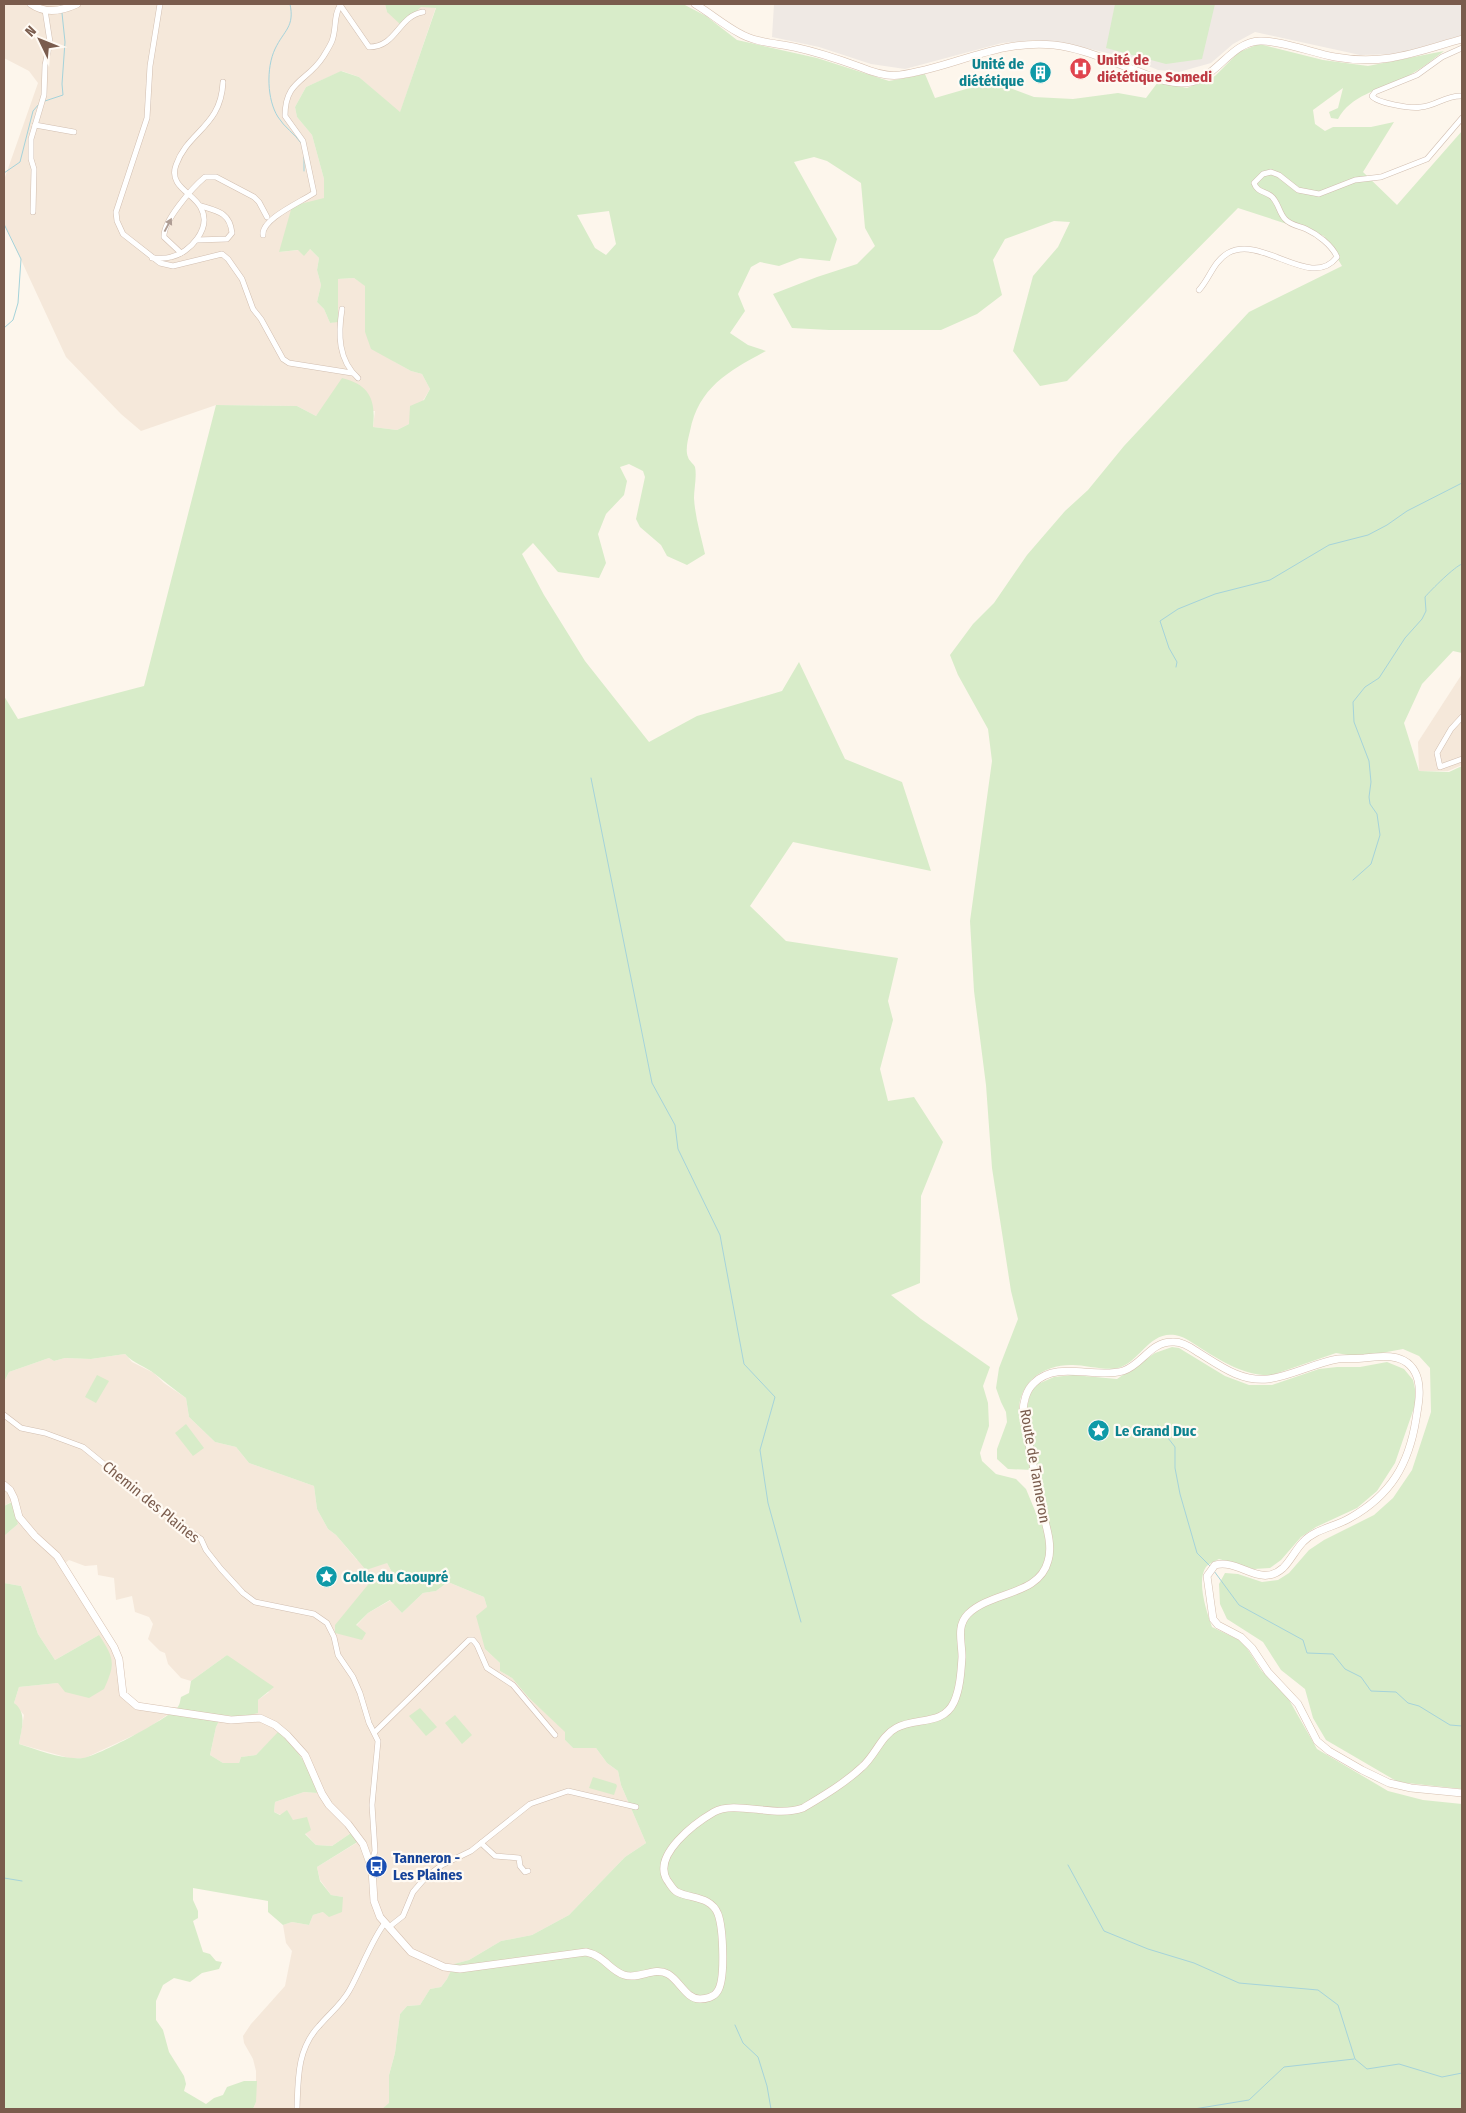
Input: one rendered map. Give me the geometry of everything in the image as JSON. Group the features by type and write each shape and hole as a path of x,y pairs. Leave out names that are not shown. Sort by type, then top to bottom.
{"street":[{"path":"31,4 45,10 62,9 77,4"},
{"path":"160,4 150,66 147,118 116,212 117,221 123,234 152,258 160,263 173,266 222,254 228,259 242,279 253,310 261,319 288,363 352,373"},
{"path":"695,4 738,33 751,39 814,52 867,70 897,76 1000,48 1016,45 1047,45 1088,53 1154,78 1182,82 1200,79 1237,49 1258,41 1364,61 1412,55 1462,39"},
{"path":"263,235 262,230 266,224 314,193 308,169 306,149 300,135 285,116 286,102 294,85 317,66 328,48 332,40 335,14 340,5 368,47 386,44 409,19 416,13 423,12"},
{"path":"33,212 34,169 30,159 30,150 44,95 44,65 50,42 45,10"},
{"path":"1462,48 1442,57 1417,75 1375,92 1372,96 1377,101 1420,108 1440,99 1462,96"},
{"path":"197,240 227,239 232,233 231,224 223,213 201,206 187,194 178,184 174,174 176,164 185,150 214,117 223,95 223,82"},
{"path":"1199,290 1218,261 1228,253 1239,249 1252,250 1307,268 1317,268 1332,264 1337,257 1335,251 1321,239 1284,218 1272,196 1257,189 1254,183 1263,174 1271,172 1280,175 1298,190 1319,194 1355,180 1381,178 1427,159 1462,118"},
{"path":"35,125 74,132"},
{"path":"181,253 164,237 164,228 187,194 206,177 216,177 254,197 268,217"},
{"path":"152,258 172,257 181,253 197,240 203,226 204,213 201,206"},
{"path":"342,309 339,327 342,354 352,373 358,378"},
{"path":"1462,717 1451,730 1437,753 1440,767 1462,759"},
{"name":"Route de Tanneron","path":"387,1925 412,1952 444,1967 460,1968 586,1952 604,1959 624,1975 635,1976 661,1971 670,1975 690,1996 701,1999 714,1996 722,1982 721,1936 718,1913 706,1900 676,1891 666,1878 665,1862 667,1853 672,1845 706,1818 726,1807 779,1812 792,1812 803,1808 862,1768 889,1733 897,1727 912,1722 942,1717 948,1711 954,1702 960,1681 962,1657 960,1637 964,1620 969,1613 978,1607 1028,1586 1038,1579 1043,1574 1048,1561 1048,1534 1023,1412 1024,1400 1029,1388 1034,1382 1047,1374 1124,1371 1156,1346 1174,1342 1192,1348 1228,1371 1250,1379 1274,1378 1338,1359 1391,1356 1404,1360 1413,1368 1420,1390 1408,1451 1405,1461 1382,1495 1359,1513 1308,1538 1284,1567 1275,1573 1259,1576 1230,1564 1215,1565 1207,1576 1210,1609 1213,1619 1218,1626 1241,1637 1252,1648 1268,1672 1298,1704 1317,1741 1329,1751 1376,1778 1389,1783 1410,1788 1462,1793"},
{"name":"Chemin des Plaines","path":"4,1415 21,1428 83,1447 170,1518 201,1539 206,1550 221,1569 255,1602 314,1614 327,1623 334,1637 338,1656 353,1677 369,1722 375,1732 378,1745 372,1797 374,1858 370,1861"},
{"path":"4,1485 10,1490 14,1498 19,1517 35,1536 57,1556 114,1647 119,1660 122,1688 126,1699 142,1708 185,1712 231,1720 260,1718 275,1725 305,1755 311,1765 322,1794 358,1836 370,1861 374,1877 376,1908 387,1925"},
{"path":"375,1732 469,1640 473,1640 487,1668 513,1685 555,1735"},
{"path":"297,2109 298,2073 300,2060 306,2045 319,2025 343,2002 387,1925 403,1916 413,1892 426,1877 442,1865 471,1851 530,1804 568,1791 636,1807"},
{"path":"480,1843 494,1856 519,1858 520,1866 525,1872 528,1871"}],"shaded area":[{"path":"4,4 385,4 387,12 421,7 436,7 400,113 359,77 342,71 306,87 295,107 297,117 312,135 324,179 324,198 279,252 310,249 319,258 317,270 321,285 317,302 324,309 330,323 338,321 338,279 354,278 366,286 365,332 395,362 411,371 422,374 430,389 409,424 397,430 373,427 375,411 322,409 316,416 297,406 216,405 141,431 121,414 66,357 4,223 4,180 38,83 29,71 4,58"},
{"path":"774,4 1462,4 1462,35 1399,54 1360,55 1255,32 1233,44 1211,63 1179,72 1158,70 1129,58 1068,44 1034,40 1002,43 905,69 871,64 819,47 772,37"},
{"path":"1462,674 1462,765 1448,771 1419,771 1418,742"},
{"path":"125,1354 132,1362 154,1373 164,1383 186,1398 189,1417 215,1442 236,1447 249,1463 314,1486 317,1509 328,1529 336,1535 357,1560 387,1563 394,1576 371,1581 360,1596 356,1626 368,1613 391,1600 402,1613 423,1593 436,1591 448,1582 484,1597 487,1607 485,1649 500,1663 500,1671 512,1678 529,1698 566,1732 565,1740 573,1748 596,1748 607,1763 618,1771 621,1785 646,1843 625,1857 569,1915 532,1935 501,1941 469,1960 454,1964 441,1987 430,1989 420,2005 407,2006 400,2014 395,2053 389,2075 389,2104 382,2109 253,2109 256,2102 256,2071 243,2036 251,2024 285,1986 292,1951 286,1943 283,1925 292,1922 309,1925 313,1915 323,1912 343,1897 331,1895 320,1880 317,1867 358,1842 351,1833 332,1846 316,1845 293,1820 274,1812 275,1802 304,1792 317,1793 301,1756 278,1733 256,1755 241,1757 239,1763 223,1763 210,1755 216,1727 222,1715 233,1716 258,1704 258,1700 269,1692 227,1655 191,1681 181,1678 168,1664 165,1653 160,1651 148,1639 153,1624 149,1617 135,1612 132,1596 116,1600 114,1578 98,1575 97,1565 85,1566 69,1560 64,1564 116,1645 123,1687 127,1695 141,1705 179,1707 145,1730 85,1758 69,1758 19,1744 24,1715 14,1703 19,1687 58,1683 99,1635 55,1660 38,1634 21,1586 4,1583 4,1536 18,1524 11,1502 4,1506 4,1382 9,1372 49,1358 54,1361 65,1358 91,1359"}],"green space":[{"path":"385,4 683,4 706,16 737,40 817,58 889,81 925,74 935,98 973,87 1002,85 1034,97 1073,99 1118,93 1146,98 1158,82 1187,88 1215,76 1239,52 1259,44 1323,60 1368,66 1444,51 1408,76 1366,94 1350,104 1338,119 1331,118 1329,112 1338,108 1343,88 1313,110 1315,124 1325,131 1333,127 1371,127 1394,122 1363,172 1397,205 1462,131 1462,653 1453,651 1422,684 1404,723 1419,771 1449,772 1462,766 1462,1789 1398,1782 1326,1740 1313,1718 1305,1689 1281,1670 1263,1642 1227,1619 1220,1604 1219,1584 1225,1573 1238,1574 1262,1582 1278,1580 1289,1573 1309,1550 1324,1540 1374,1515 1393,1498 1412,1470 1431,1412 1430,1368 1419,1356 1403,1349 1360,1357 1336,1353 1272,1375 1263,1375 1253,1374 1236,1368 1183,1337 1166,1335 1151,1342 1133,1360 1118,1368 1108,1369 1078,1365 1062,1366 1042,1372 1027,1385 1022,1394 1020,1404 1019,1415 1032,1470 1008,1469 997,1459 997,1449 1007,1422 1006,1412 996,1388 999,1368 1018,1319 1011,1291 992,1168 986,1085 974,991 970,921 992,761 988,729 958,675 950,655 973,624 994,603 1027,555 1065,511 1088,490 1124,446 1249,312 1342,266 1324,236 1238,208 1067,381 1040,386 1013,351 1033,276 1058,247 1070,222 1054,221 1005,239 993,260 1002,295 977,314 941,330 829,330 792,328 773,294 857,264 875,246 865,228 861,183 827,161 814,157 794,162 837,239 830,261 800,258 779,266 760,262 751,267 738,294 745,311 730,333 748,345 766,351 740,366 718,382 700,403 694,416 688,437 687,451 695,467 695,505 705,554 687,565 667,556 661,545 640,527 636,519 645,477 643,471 629,464 620,467 627,481 624,495 606,514 598,534 606,563 599,578 558,572 533,543 522,554 544,595 585,661 649,742 697,716 782,691 799,662 845,759 902,782 931,871 793,842 750,906 786,941 898,958 888,1001 893,1020 880,1069 888,1101 914,1097 943,1142 921,1196 920,1283 891,1295 921,1319 990,1367 983,1386 988,1403 989,1426 980,1453 982,1461 996,1474 1016,1479 1026,1489 1038,1518 1048,1520 1025,1416 1031,1390 1038,1384 1054,1377 1073,1375 1117,1379 1155,1353 1172,1347 1179,1348 1225,1376 1249,1385 1272,1385 1319,1369 1360,1367 1387,1362 1404,1369 1413,1380 1415,1405 1395,1463 1377,1491 1357,1508 1316,1527 1301,1537 1281,1560 1270,1568 1254,1569 1219,1559 1208,1565 1203,1573 1202,1588 1205,1606 1212,1627 1243,1642 1261,1670 1288,1698 1317,1749 1388,1791 1423,1800 1462,1804 1462,2109 382,2109 389,2103 389,2075 395,2053 400,2014 407,2006 420,2005 430,1989 441,1987 454,1964 469,1960 501,1941 532,1935 569,1915 625,1857 646,1843 621,1785 618,1771 607,1763 596,1748 573,1748 565,1740 565,1732 529,1698 512,1678 500,1671 500,1663 485,1649 476,1616 487,1607 484,1597 448,1582 436,1591 423,1593 402,1613 390,1600 368,1613 356,1625 366,1633 362,1640 335,1633 335,1625 371,1581 394,1576 387,1563 366,1570 336,1535 328,1529 317,1509 314,1486 249,1463 236,1447 215,1442 189,1417 186,1398 125,1354 91,1359 65,1358 54,1361 49,1358 9,1372 4,1382 4,696 18,719 144,686 216,405 297,406 316,416 342,378 359,385 369,395 372,401 374,417 373,427 397,430 409,424 410,406 424,400 430,389 422,374 411,371 371,349 365,332 365,286 354,278 338,279 338,322 330,323 324,309 317,302 321,285 317,270 319,258 310,249 304,256 298,250 279,252 292,206 324,198 324,179 312,135 297,117 295,107 306,87 341,71 359,77 400,112 436,8 421,7 401,25 387,12","holes":["609,211 616,244 606,255 595,248 577,215"]},
{"path":"1115,4 1215,4 1202,59 1166,64 1106,48"},
{"path":"97,1375 109,1381 96,1403 85,1397"},
{"path":"186,1424 204,1448 193,1456 175,1433"},
{"path":"12,1502 18,1524 4,1536 4,1506"},
{"path":"4,1583 21,1586 38,1634 55,1660 99,1635 108,1649 112,1661 112,1667 104,1689 89,1698 65,1692 58,1683 19,1687 14,1703 21,1712 22,1717 19,1744 67,1758 83,1758 103,1751 171,1713 178,1707 181,1697 189,1693 191,1681 227,1655 274,1687 258,1700 258,1713 243,1717 222,1715 216,1727 210,1755 223,1763 239,1763 241,1757 256,1755 278,1732 308,1767 317,1793 304,1792 275,1802 274,1812 280,1815 287,1810 293,1820 307,1817 311,1830 305,1834 316,1845 332,1846 351,1833 359,1841 317,1867 320,1881 331,1895 343,1897 342,1912 329,1917 323,1912 313,1915 309,1925 292,1922 283,1925 268,1912 268,1901 193,1888 193,1900 198,1911 198,1918 193,1921 203,1952 210,1954 216,1961 222,1962 219,1969 202,1973 190,1982 174,1978 163,1985 156,2001 156,2020 163,2030 169,2052 184,2076 186,2084 184,2091 206,2104 214,2098 223,2095 227,2087 244,2081 257,2081 256,2102 253,2109 4,2109"},
{"path":"420,1708 437,1727 426,1736 409,1716"},
{"path":"455,1715 472,1735 462,1744 445,1723"},
{"path":"593,1777 616,1784 614,1795 589,1788"}],"waterway":[{"path":"290,4 290,23 272,57 269,84 274,110 283,124 301,143"},
{"path":"45,101 63,95 65,42 62,13"},
{"path":"4,173 20,162 33,111 39,104"},
{"path":"304,157 304,171"},
{"path":"4,224 21,259 18,303 13,320 4,328"},
{"path":"1176,667 1177,662 1169,648 1160,621 1178,609 1215,594 1270,580 1329,545 1368,535 1407,511 1462,483"},
{"path":"1353,880 1371,864 1380,835 1377,814 1370,804 1371,782 1369,761 1354,722 1353,702 1365,687 1379,678 1405,638 1422,619 1426,611 1425,597 1449,573 1462,564"},
{"path":"591,778 652,1083 675,1125 678,1149 720,1235 744,1364 775,1397 760,1450 768,1503 801,1622"},
{"path":"1158,1425 1175,1447 1175,1468 1180,1494 1197,1553 1210,1566"},
{"path":"1214,1571 1239,1605 1303,1640 1307,1653 1333,1654 1345,1669 1361,1677 1371,1691 1396,1692 1408,1703 1419,1706 1450,1725 1462,1726"},
{"path":"1068,1865 1104,1931 1148,1949 1194,1963 1239,1983 1318,1990 1338,2005 1355,2059 1367,2069 1399,2064 1442,2077 1462,2073"},
{"path":"4,1878 22,1881"},
{"path":"735,2025 743,2043 758,2057 767,2086 771,2109"},
{"path":"1194,2109 1249,2100 1284,2067 1354,2059"}],"place":[{"name":"Unité de diététique Somedi","path":"1081,69"},
{"name":"Unité de diététique","path":"1040,73"},
{"name":"Le Grand Duc","path":"1099,1431"},
{"name":"Colle du Caoupré","path":"327,1577"},
{"name":"Tanneron - Les Plaines","path":"377,1867"}]}
